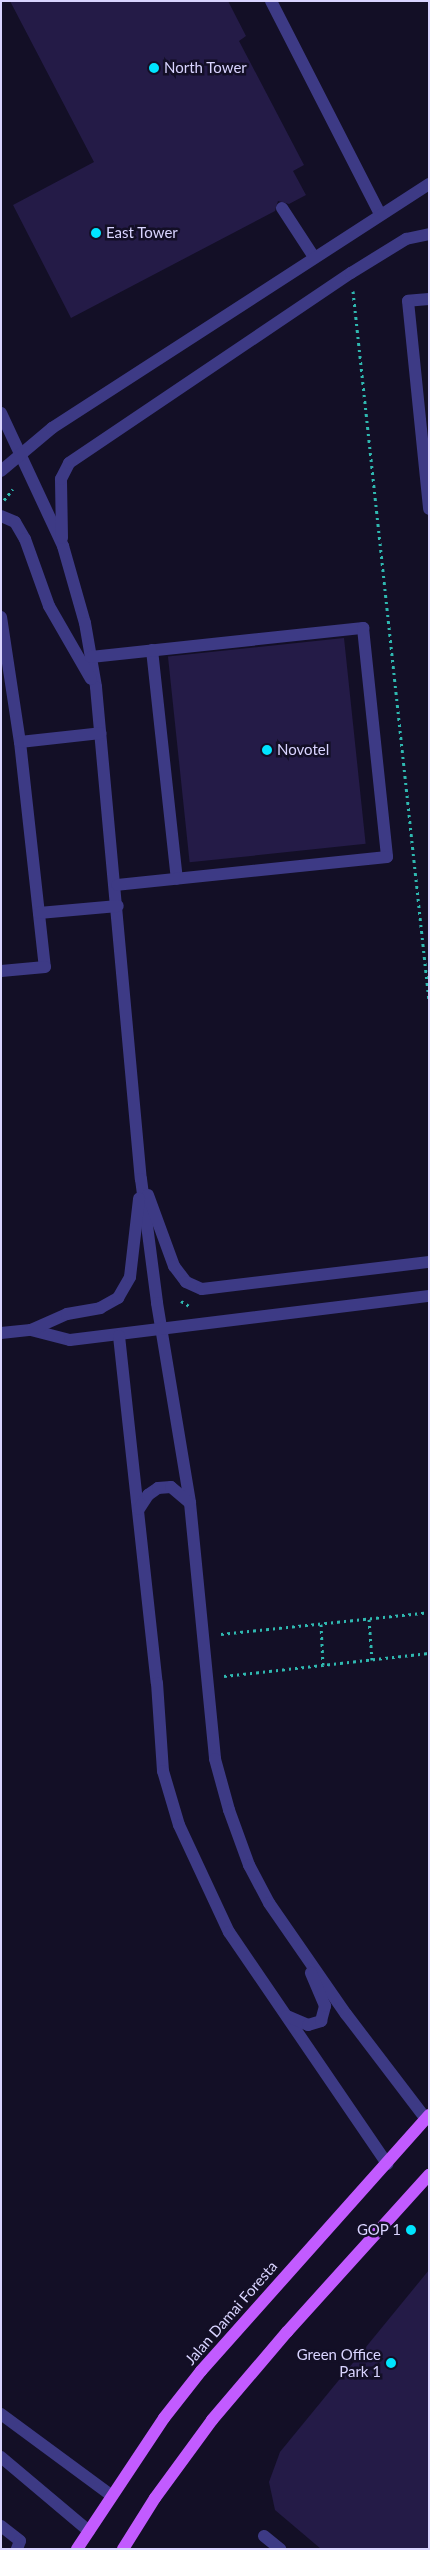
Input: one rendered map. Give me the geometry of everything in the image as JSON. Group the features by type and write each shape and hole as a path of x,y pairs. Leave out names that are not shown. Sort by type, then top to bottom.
{"main road":[{"name":"Jalan Damai Foresta","path":"77,2549 111,2495 164,2418 232,2333 388,2164 427,2117"},
{"path":"123,2549 182,2460 231,2397 429,2175"}],"street":[{"path":"272,1 380,214"},
{"path":"1,471 52,428 429,184"},
{"path":"282,208 314,257"},
{"path":"63,546 61,479 69,463 351,273 406,239 429,234"},
{"path":"429,299 408,301 429,509"},
{"path":"1,413 63,546 85,623 96,687 118,906 141,1179 161,1329 190,1503 215,1758 229,1810 249,1865 269,1903 300,1948 427,2117"},
{"path":"1,516 15,522 25,538 49,606 96,687"},
{"path":"1,617 20,742 45,967 1,971"},
{"path":"91,657 363,628 388,857 116,885"},
{"path":"152,650 176,879"},
{"path":"20,742 101,733"},
{"path":"39,913 118,906"},
{"path":"141,1179 174,1266 186,1282 202,1288 429,1262"},
{"path":"1,1333 31,1330 67,1314 100,1308 118,1298 130,1277 141,1179"},
{"path":"31,1330 70,1340 119,1336 161,1329 429,1296"},
{"path":"119,1336 139,1509 163,1771 179,1825 229,1932 388,2164"},
{"path":"139,1509 148,1495 158,1488 171,1487 190,1503"},
{"path":"287,2016 308,2025 321,2021 325,2006 300,1948"},
{"path":"2,2417 111,2495"},
{"path":"1,2457 89,2530"},
{"path":"1,2526 20,2541 16,2549"},
{"path":"264,2536 280,2549"}],"path":[{"path":"351,273 429,1000"},
{"path":"1,487 6,496"},
{"path":"174,1302 181,1301 180,1292"},
{"path":"204,1636 429,1612"},
{"path":"368,1619 372,1660"},
{"path":"321,1624 323,1665"},
{"path":"208,1678 429,1653"}],"building":[{"path":"10,1 228,1 246,36 239,41 304,165 293,171 306,195 289,204 278,201 275,211 71,318 13,205 94,162"},
{"name":"Novotel","path":"344,638 366,844 190,862 168,657"},
{"name":"Green Office Park 1","path":"429,2270 429,2549 321,2549 275,2510 269,2482 280,2452"}],"place":[{"name":"North Tower","path":"154,68"},
{"name":"East Tower","path":"96,233"},
{"name":"Novotel","path":"267,750"},
{"name":"GOP 1","path":"411,2230"},
{"name":"Green Office Park 1","path":"391,2363"}]}
